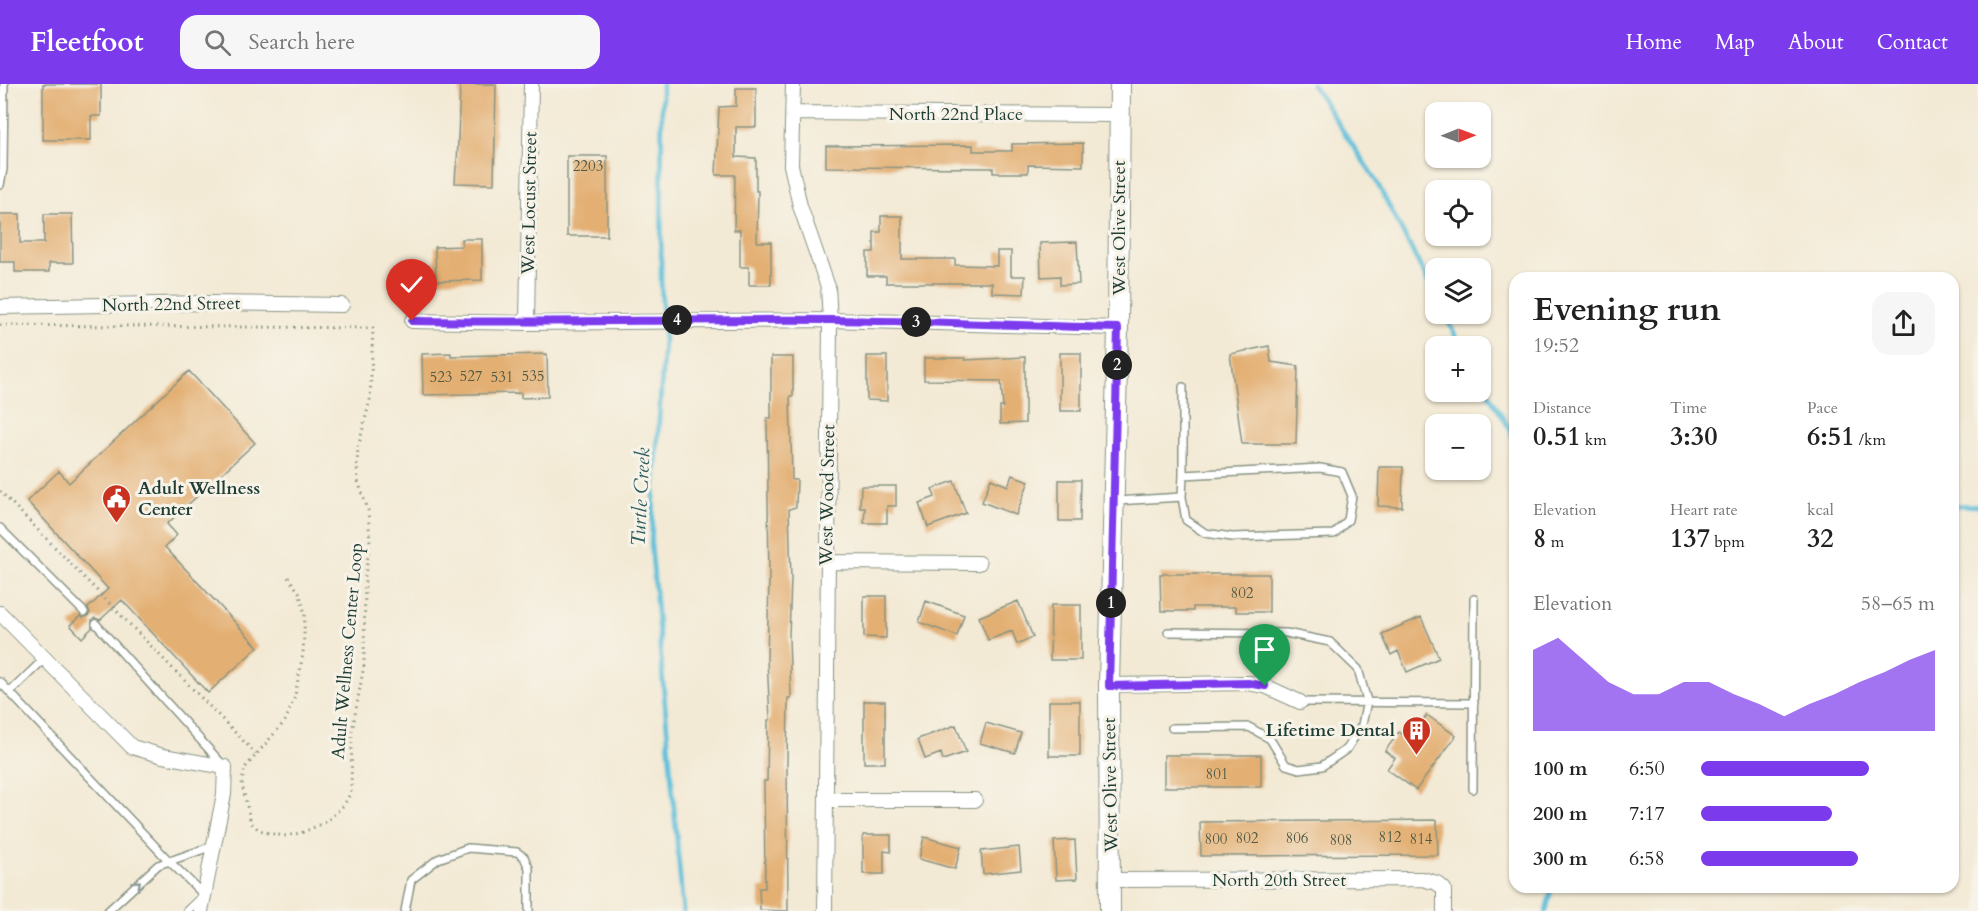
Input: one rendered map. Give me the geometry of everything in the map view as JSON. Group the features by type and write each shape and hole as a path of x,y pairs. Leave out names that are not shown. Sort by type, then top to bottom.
{"main road":[{"name":"West Olive Street","path":"1110,911 1109,686 1118,328 1120,84"}],"street":[{"name":"West Locust Street","path":"527,323 531,84"},
{"name":"West Wood Street","path":"793,84 791,165 801,206 828,287 830,320 826,562 825,911"},
{"name":"North 22nd Place","path":"792,113 1120,115"},
{"name":"North 22nd Street","path":"0,307 208,303 342,305"},
{"path":"412,321 527,323 626,320 830,320 1118,328"},
{"path":"826,562 979,563"},
{"path":"0,613 132,747 163,756 225,767 224,794 201,911"},
{"path":"1109,686 1248,683 1265,686 1300,702"},
{"path":"826,800 975,800"},
{"name":"North 20th Street","path":"1111,880 1422,879 1437,883 1444,889 1444,911"}],"lane":[{"path":"0,184 3,169 4,84"},
{"path":"1183,387 1182,497 1186,520 1205,533 1232,537 1334,534 1348,520 1352,496 1342,472 1320,468 1183,475"},
{"path":"1114,501 1182,497"},
{"path":"0,528 84,612"},
{"path":"1473,789 1474,599"},
{"path":"96,624 225,767"},
{"path":"1168,632 1286,633 1330,642 1358,669 1367,701 1362,725 1347,749 1322,766 1299,769 1286,765 1270,739 1249,727 1172,728"},
{"path":"10,692 45,658"},
{"path":"0,682 204,895 188,911"},
{"path":"1300,702 1474,703"},
{"path":"108,911 158,865 213,846"},
{"path":"405,911 411,880 438,859 468,848 517,852 524,857 529,868 529,911"}],"path":[{"name":"Adult Wellness Center Loop","path":"0,325 373,328 370,400 358,448 357,465 358,481 368,510 370,543 365,576 364,665 352,741 351,792 335,815 316,828 284,836 268,833 251,823 242,786 244,769 256,754"},
{"path":"0,491 256,754 273,735 289,711 294,700 303,654 305,614 299,592 287,576"}],"building":[{"path":"43,84 101,84 101,116 91,116 91,140 43,140"},
{"path":"460,84 496,84 494,184 455,183"},
{"path":"736,88 756,88 756,127 736,127 736,157 756,158 757,242 771,242 771,285 749,285 749,267 740,267 740,230 734,230 735,175 716,175 719,107 736,106"},
{"path":"1083,143 1083,166 1028,165 1028,173 993,173 993,168 826,167 826,146 973,145 973,151 1012,151 1012,144"},
{"path":"567,156 607,156 607,236 567,236"},
{"path":"0,214 20,214 20,243 44,243 44,214 72,214 73,263 49,263 49,272 15,272 15,262 0,262"},
{"path":"881,216 902,216 902,259 955,259 955,265 997,266 997,251 1011,251 1011,276 1025,276 1024,294 992,293 992,283 886,283 886,276 867,276 867,252 874,252 874,232 881,232"},
{"path":"462,239 482,239 482,280 436,281 435,247 462,246"},
{"path":"1077,242 1079,284 1060,285 1060,276 1041,277 1040,243"},
{"path":"1269,346 1271,362 1298,366 1296,444 1242,444 1230,354"},
{"path":"451,353 451,356 547,354 548,397 521,398 521,393 423,395 422,354"},
{"path":"1060,353 1081,353 1081,411 1060,411"},
{"path":"867,356 887,356 887,401 867,400"},
{"path":"771,357 793,357 793,396 790,396 792,480 797,480 796,507 789,509 791,698 788,698 787,762 788,911 760,910 759,888 765,888 764,781 767,781 768,720 770,720 767,659 769,580 767,418 771,418"},
{"path":"1025,357 1025,423 1000,424 1000,407 1003,407 1001,381 924,380 924,358 965,358 965,360"},
{"path":"189,371 255,443 167,524 177,535 165,547 258,647 208,693 122,600 100,620 95,618 92,620 92,628 82,638 70,625 80,616 83,618 88,616 90,613 88,608 108,589 27,501 59,471 69,483"},
{"path":"1379,467 1403,467 1402,507 1378,506"},
{"path":"1012,475 1029,481 1016,515 982,502 991,479 1008,486"},
{"path":"1059,480 1081,480 1080,521 1059,521"},
{"path":"954,481 966,513 928,527 919,503 935,497 932,489"},
{"path":"861,486 896,486 896,506 887,506 887,523 864,523 865,508 860,508"},
{"path":"1160,574 1269,574 1269,612 1236,612 1236,607 1193,607 1193,611 1161,611"},
{"path":"864,596 886,596 886,638 864,637"},
{"path":"926,601 964,615 957,636 919,622"},
{"path":"1018,601 1033,637 1017,644 1012,631 988,640 979,617"},
{"path":"1051,605 1081,605 1081,660 1050,660"},
{"path":"1421,617 1439,658 1407,672 1398,651 1391,655 1382,634"},
{"path":"864,701 885,701 885,763 864,763"},
{"path":"1049,701 1080,701 1080,756 1049,756"},
{"name":"Lifetime Dental","path":"1427,715 1456,736 1416,790 1387,769 1395,758 1385,751 1399,732 1409,739"},
{"path":"986,723 1021,733 1015,753 980,743"},
{"path":"956,725 966,752 943,760 941,753 925,759 918,739"},
{"path":"1164,755 1261,755 1261,787 1164,787"},
{"path":"1437,820 1438,855 1201,856 1200,822"},
{"path":"863,835 891,835 891,852 884,851 884,874 863,874"},
{"path":"924,837 961,847 955,869 919,859"},
{"path":"1075,840 1077,879 1056,880 1054,841"},
{"path":"1019,847 1021,870 983,874 981,851"}],"waterway":[{"name":"Turtle Creek","path":"662,84 661,281 664,341 651,544 683,911"},
{"path":"1312,84 1375,179 1425,276"},
{"path":"1449,324 1456,336"},
{"path":"1491,398 1509,428"},
{"path":"1959,505 1978,506"},
{"path":"1546,911 1550,893"}],"place":[{"name":"Adult Wellness Center","path":"117,524"},
{"name":"Lifetime Dental","path":"1416,756"}],"route":[{"path":"412,321 527,323 626,320 830,320 1118,328 1109,686 1248,683 1265,686"}]}
